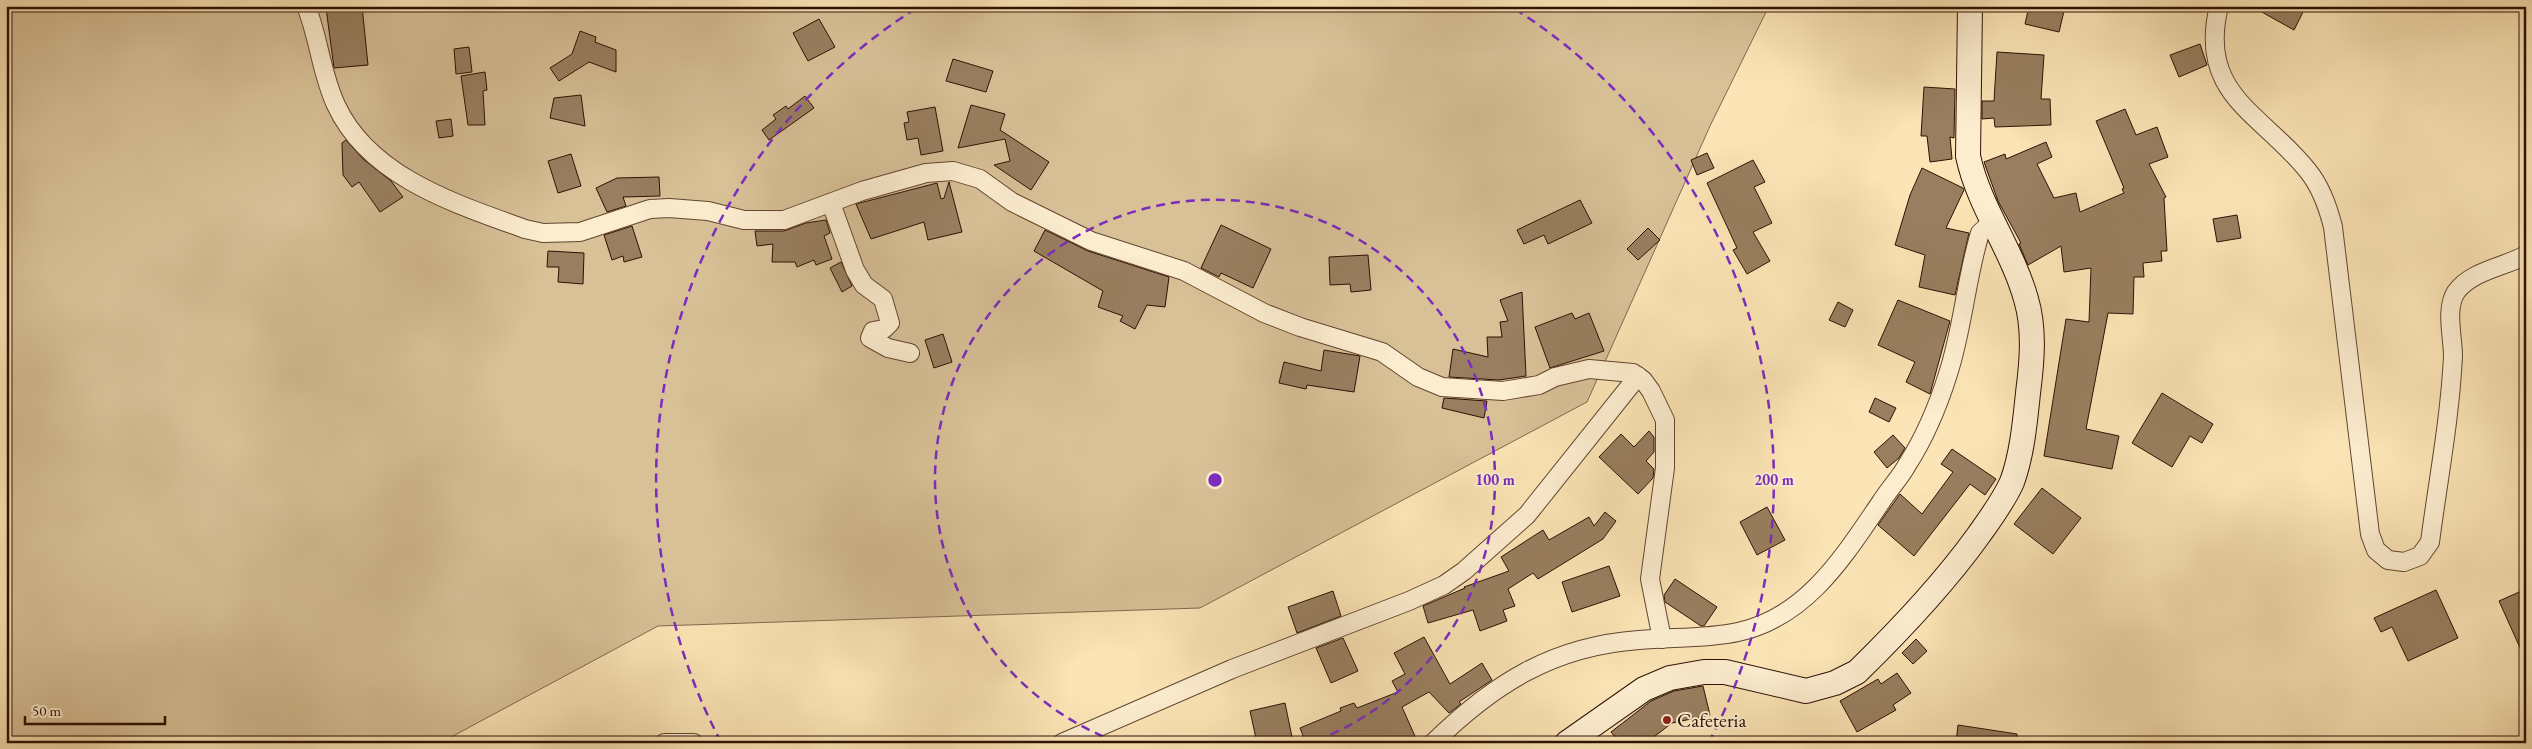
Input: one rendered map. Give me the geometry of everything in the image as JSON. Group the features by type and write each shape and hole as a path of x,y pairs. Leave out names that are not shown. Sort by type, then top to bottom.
{"main road":[{"path":"1568,743 1644,689 1684,675 1725,672 1806,690 1835,683 1858,672 1946,578 2007,493 2017,463 2026,413 2030,380 2031,318 2020,281 1973,177 1968,156 1970,6"}],"street":[{"path":"306,6 329,89 344,120 357,136 385,163 415,184 495,219 525,229 562,234 596,228 650,209 688,209 744,220 771,221 794,217 862,191 926,173 940,171 962,173 980,179 1012,202 1091,241 1184,271 1264,313 1300,327 1382,352 1418,377 1442,386 1503,392 1539,385 1564,374 1589,369 1628,372 1638,376 1655,398 1665,420 1665,468 1650,579 1662,639"},
{"path":"2218,6 2214,26 2214,49 2221,76 2235,100 2308,170 2327,204 2333,227 2370,534 2376,550 2388,560 2404,562 2420,556 2430,542 2450,396 2453,350 2451,304 2455,294 2463,284 2474,277 2526,255"},
{"path":"831,202 855,270 864,285 880,294 888,309 890,323 884,329 873,332 870,338 888,348 910,353"},
{"path":"1433,743 1479,700 1523,672 1593,647 1616,642 1736,632 1770,621 1802,600 1840,562 1907,466 1937,406 1949,373 1976,247 1980,233 1992,222"},
{"path":"1062,743 1232,669 1409,601 1444,585 1464,571 1527,515 1638,376"},
{"path":"664,743 694,743"}],"shaded area":[{"path":"6,6 1769,6 1710,126 1587,402 1200,608 658,626 440,743 6,743"}],"building":[{"path":"362,6 368,65 334,68 326,8"},
{"path":"2029,6 2064,11 2059,32 2025,24"},
{"path":"2251,6 2306,6 2294,30"},
{"path":"819,19 835,47 808,61 793,33"},
{"path":"580,31 596,37 595,42 616,50 616,72 589,62 559,81 550,68 572,54"},
{"path":"2200,44 2207,65 2179,77 2170,55"},
{"path":"469,47 472,72 456,74 454,49"},
{"path":"1997,52 2044,55 2041,99 2050,99 2051,125 1995,127 1994,118 1982,119 1982,101 1994,101"},
{"path":"953,59 993,71 986,92 946,81"},
{"path":"485,72 487,90 483,91 485,125 468,125 461,76"},
{"path":"1924,87 1955,89 1954,138 1950,137 1952,159 1930,162 1927,136 1921,136"},
{"path":"581,95 585,126 550,118 554,98"},
{"path":"805,96 814,108 769,140 762,130 776,119 773,115 786,106 788,109"},
{"path":"971,105 1005,114 1000,130 1049,162 1031,190 994,165 1010,161 1005,139 958,148"},
{"path":"935,107 943,151 921,155 918,138 907,140 904,123 909,122 907,112"},
{"path":"2125,109 2136,135 2157,127 2168,157 2149,164 2166,197 2164,198 2167,251 2161,251 2162,261 2143,263 2144,277 2134,277 2133,314 2108,313 2086,429 2119,436 2112,469 2044,456 2066,319 2089,322 2091,268 2064,272 2061,246 2028,265 2019,244 2021,243 1998,201 1984,162 2005,154 2006,159 2046,142 2052,157 2037,164 2054,198 2076,193 2080,212 2124,193 2122,189 2124,188 2096,121"},
{"path":"451,119 453,136 439,138 436,121"},
{"path":"346,140 363,159 391,181 403,197 380,212 359,182 352,187 343,175 342,143"},
{"path":"1707,153 1714,168 1697,175 1691,160"},
{"path":"571,154 581,186 558,193 548,161"},
{"path":"1753,160 1765,182 1754,187 1772,223 1753,232 1770,261 1747,274 1733,250 1737,248 1707,183"},
{"path":"1922,168 1964,190 1946,228 1969,233 1955,295 1919,287 1925,255 1895,245 1910,195"},
{"path":"659,177 660,196 623,197 626,206 607,212 596,188 617,178"},
{"path":"949,182 962,232 928,240 924,222 871,239 856,204 937,183 941,199 944,198"},
{"path":"1580,200 1592,223 1548,244 1544,235 1524,244 1517,230"},
{"path":"2237,215 2241,238 2217,242 2213,219"},
{"path":"826,220 830,233 824,236 832,259 816,265 814,260 797,267 795,262 772,262 773,244 757,246 755,231 784,231 806,223"},
{"path":"1221,225 1271,249 1253,288 1221,273 1219,277 1201,268"},
{"path":"632,226 642,257 624,262 623,256 612,260 604,235"},
{"path":"1648,228 1660,240 1638,260 1627,249"},
{"path":"1045,230 1088,251 1169,277 1165,307 1147,305 1135,329 1120,321 1123,316 1098,307 1103,291 1034,251"},
{"path":"548,251 584,253 583,284 558,282 559,267 547,267"},
{"path":"1368,255 1371,290 1351,292 1350,284 1330,285 1329,257"},
{"path":"841,262 852,286 842,292 830,268"},
{"path":"1522,292 1526,376 1499,380 1449,377 1453,349 1488,357 1487,337 1502,337 1500,322 1508,321 1500,300"},
{"path":"1898,300 1950,321 1930,394 1906,382 1915,362 1878,345"},
{"path":"1838,302 1853,310 1845,327 1829,320"},
{"path":"1572,313 1575,319 1589,313 1604,351 1550,368 1535,327"},
{"path":"943,334 952,362 934,368 925,340"},
{"path":"1324,350 1360,356 1354,392 1307,385 1306,389 1279,383 1284,362 1321,371"},
{"path":"2162,393 2213,424 2202,443 2190,436 2172,467 2132,443"},
{"path":"1444,398 1487,401 1484,418 1442,408"},
{"path":"1875,398 1896,408 1889,422 1869,412"},
{"path":"1649,431 1654,437 1654,452 1646,461 1654,469 1653,478 1638,494 1599,457 1621,434 1634,447"},
{"path":"1893,435 1905,448 1899,458 1887,468 1874,452"},
{"path":"1952,449 1996,479 1985,495 1970,484 1914,556 1878,525 1900,494 1922,514 1953,472 1941,464"},
{"path":"2042,488 2081,518 2053,554 2014,524"},
{"path":"1767,507 1785,540 1757,555 1740,522"},
{"path":"1605,512 1616,521 1603,539 1538,579 1533,573 1508,589 1515,606 1503,610 1507,621 1480,631 1473,610 1428,623 1423,606 1464,587 1509,571 1501,557 1543,530 1549,540 1589,517 1594,526"},
{"path":"1609,566 1620,596 1572,612 1562,582"},
{"path":"1675,579 1717,607 1704,626 1701,626 1665,602 1664,595"},
{"path":"2526,589 2526,661 2499,601"},
{"path":"2436,590 2458,638 2408,661 2392,627 2381,632 2374,618"},
{"path":"1333,591 1341,616 1297,633 1288,607"},
{"path":"1424,637 1450,684 1482,663 1492,680 1459,702 1461,704 1449,713 1429,692 1402,707 1418,743 1306,743 1300,728 1341,711 1340,708 1354,703 1357,708 1398,692 1392,681 1405,674 1394,653"},
{"path":"1343,638 1358,671 1331,683 1316,648"},
{"path":"1916,639 1927,651 1913,664 1902,653"},
{"path":"1897,673 1911,693 1893,705 1896,710 1857,732 1840,701 1878,679 1881,684"},
{"path":"1703,686 1710,715 1672,723 1646,743 1620,743 1611,732 1651,701 1674,691"},
{"path":"1285,703 1292,737 1257,743 1250,711"},
{"path":"1958,725 2017,734 2017,743 1956,743"}],"place":[{"name":"Cafeteria","path":"1667,720"}]}
